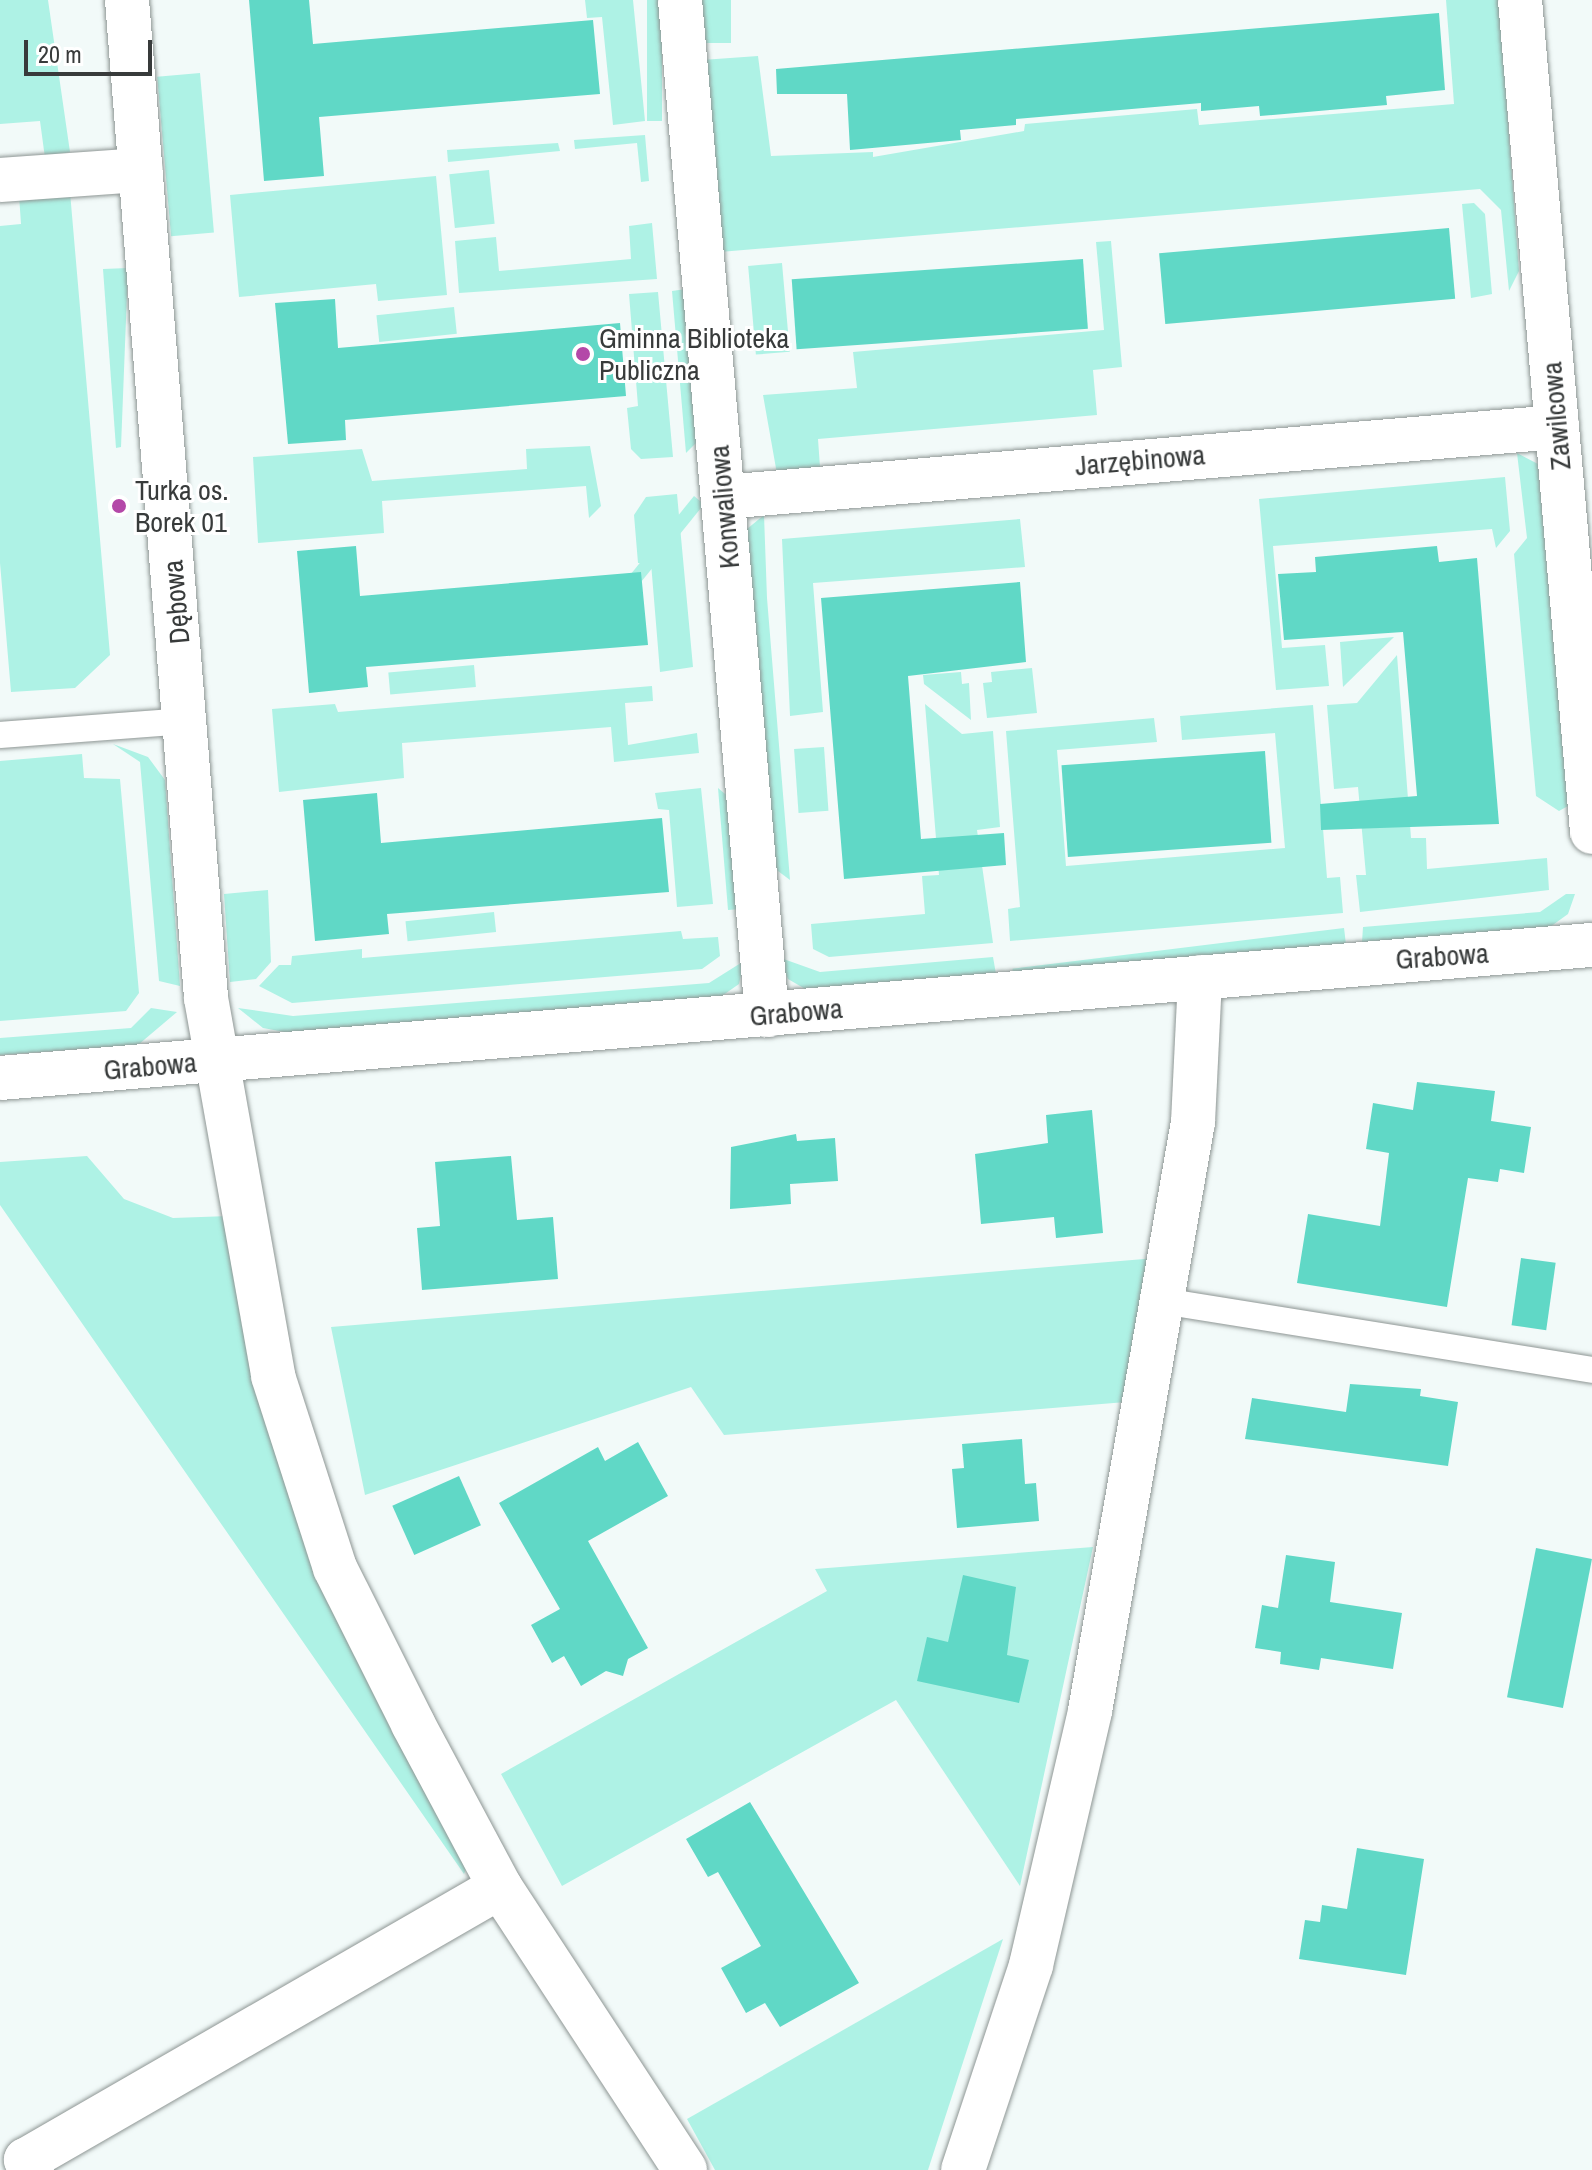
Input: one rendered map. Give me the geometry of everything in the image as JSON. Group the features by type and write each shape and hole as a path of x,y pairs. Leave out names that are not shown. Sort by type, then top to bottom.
{"street":[{"name":"Dębowa","path":"127,0 214,1061 273,1376 310,1503 371,1642 500,1887 685,2170"},
{"name":"Konwaliowa","path":"680,0 767,1015"},
{"name":"Zawilcowa","path":"1520,0 1592,832"},
{"path":"0,180 141,170"},
{"name":"Jarzębinowa","path":"723,497 1557,427"},
{"name":"Grabowa","path":"0,1078 1592,945"},
{"path":"963,2170 1064,1836 1193,1122 1200,977"},
{"path":"23,2167 500,1887"}],"lane":[{"path":"0,735 186,721"},
{"path":"1162,1301 1592,1370"}],"green space":[{"path":"0,0 48,0 70,152 45,158 40,121 0,124"},
{"path":"585,0 633,0 645,121 613,125 602,17 587,18"},
{"path":"647,0 662,0 662,121 647,121"},
{"path":"697,0 731,0 731,43 697,43"},
{"path":"1446,0 1499,0 1519,271 1509,291 1501,210 1480,189 720,252 702,60 758,56 771,156 873,152 873,157 1024,131 1025,124 1197,109 1199,125 1454,104"},
{"path":"200,73 214,232 171,236 157,77"},
{"path":"645,135 649,181 641,182 637,143 575,149 574,140"},
{"path":"558,143 560,151 448,162 447,150"},
{"path":"489,170 495,224 455,228 449,174"},
{"path":"436,176 447,295 378,301 376,284 239,297 230,195"},
{"path":"70,192 110,655 75,688 11,692 0,563 0,226 21,224 19,195"},
{"path":"1474,203 1485,214 1492,294 1471,298 1462,204"},
{"path":"652,223 657,279 459,293 455,241 496,237 499,271 631,259 629,226"},
{"path":"1111,241 1122,367 1093,370 1097,415 818,439 820,467 777,474 763,395 857,388 853,352 1104,330 1096,242"},
{"path":"782,263 790,352 756,355 748,266"},
{"path":"128,268 121,447 116,448 103,269"},
{"path":"686,289 698,441 686,453 672,291"},
{"path":"658,292 673,457 641,459 631,449 627,408 638,406 629,294"},
{"path":"454,307 457,334 379,342 376,315"},
{"path":"590,446 601,506 589,518 586,486 382,501 384,533 258,543 253,457 362,449 372,481 527,469 526,449"},
{"path":"1517,453 1538,464 1568,806 1559,811 1536,796 1514,554 1527,538"},
{"path":"1505,477 1510,531 1496,548 1492,529 1273,546 1282,648 1325,645 1329,686 1276,690 1259,499"},
{"path":"677,494 693,667 660,672 651,563 638,563 634,515 646,497"},
{"path":"694,496 704,504 596,638 586,630"},
{"path":"764,515 767,598 790,880 770,865 747,529"},
{"path":"1020,519 1025,567 813,583 823,712 790,716 782,539"},
{"path":"1394,637 1343,687 1340,642"},
{"path":"1397,655 1411,838 1426,838 1427,869 1547,858 1549,890 1360,912 1356,875 1366,875 1358,787 1334,789 1327,705 1357,703"},
{"path":"474,665 476,687 390,694 388,672"},
{"path":"1032,668 1037,713 987,718 983,683 992,682 991,672"},
{"path":"961,672 962,684 969,683 971,720 924,684 923,675"},
{"path":"652,686 653,701 625,703 628,745 697,733 699,753 614,762 611,727 402,743 404,778 279,792 272,709 335,704 338,712"},
{"path":"925,704 962,734 993,731 1000,827 977,830 993,943 829,957 813,949 811,924 925,914 922,876 939,875"},
{"path":"1313,705 1327,878 1340,877 1343,913 1010,941 1008,909 1020,907 1006,731 1154,718 1157,742 1057,750 1066,866 1285,848 1275,733 1182,740 1180,716"},
{"path":"113,744 148,757 165,780 180,986 159,981 140,762"},
{"path":"824,747 828,811 799,813 794,749"},
{"path":"82,754 84,778 120,779 139,993 126,1011 0,1021 0,761"},
{"path":"701,788 713,904 677,907 669,810 658,809 655,793"},
{"path":"718,788 730,798 741,909 728,910"},
{"path":"268,890 271,962 256,979 230,982 224,894"},
{"path":"1566,894 1575,894 1568,914 1550,927 1362,942 1363,927 1540,912"},
{"path":"494,912 496,932 408,941 405,921"},
{"path":"1344,928 1346,944 1014,985 1012,969"},
{"path":"681,931 683,939 718,937 720,956 702,969 292,1003 259,986 279,965 291,965 292,956 362,949 362,958"},
{"path":"778,957 820,972 993,957 996,974 807,990 788,979"},
{"path":"744,961 739,984 719,998 290,1033 263,1028 238,1008 293,1016 709,983"},
{"path":"151,1008 177,1012 138,1045 0,1055 0,1038 131,1028"},
{"path":"87,1156 124,1199 173,1218 229,1216 277,1459 472,1854 464,1874 0,1205 0,1162"},
{"path":"1156,1258 1126,1402 724,1435 691,1387 365,1495 331,1327"},
{"path":"1093,1547 1020,1886 896,1700 562,1886 501,1774 827,1591 815,1569"},
{"path":"1003,1939 928,2170 715,2170 687,2119"}],"building":[{"path":"249,0 309,0 313,44 593,20 600,94 319,117 324,176 264,181"},
{"path":"1439,13 1445,90 1386,96 1387,105 1260,116 1259,106 1201,111 1201,103 1016,119 1016,125 960,130 961,140 850,150 847,94 777,94 776,69"},
{"path":"1449,228 1455,299 1165,324 1159,253"},
{"path":"1083,259 1088,329 797,349 792,279"},
{"path":"335,299 338,348 620,323 626,396 345,420 346,440 288,444 275,303"},
{"path":"356,546 360,596 641,572 648,645 366,667 368,687 309,693 297,551"},
{"path":"1437,546 1439,562 1477,558 1499,824 1321,830 1320,804 1417,796 1403,632 1284,640 1278,574 1316,572 1315,557"},
{"path":"1020,582 1026,662 908,676 921,839 1004,833 1006,865 844,879 821,598"},
{"path":"1265,751 1271,843 1068,857 1061,765"},
{"path":"377,793 381,843 662,818 669,892 387,914 389,934 315,941 303,800"},
{"path":"1417,1082 1495,1091 1491,1121 1531,1127 1524,1173 1500,1169 1498,1182 1468,1178 1447,1307 1297,1283 1308,1214 1380,1226 1389,1153 1366,1149 1373,1103 1413,1110"},
{"path":"1092,1110 1103,1233 1056,1238 1054,1217 981,1224 975,1154 1048,1143 1046,1115"},
{"path":"796,1134 797,1141 835,1138 838,1181 790,1184 791,1204 730,1209 731,1147"},
{"path":"511,1156 517,1220 553,1217 558,1279 422,1290 417,1228 440,1226 435,1162"},
{"path":"1521,1258 1556,1263 1546,1330 1512,1325"},
{"path":"1350,1384 1421,1389 1420,1396 1458,1402 1448,1466 1245,1439 1252,1398 1346,1412"},
{"path":"1022,1439 1025,1484 1036,1483 1039,1521 957,1528 952,1469 964,1468 962,1444"},
{"path":"638,1442 668,1496 588,1541 648,1648 628,1659 623,1676 606,1671 581,1686 564,1656 552,1663 531,1625 560,1609 499,1503 598,1447 605,1461"},
{"path":"459,1476 481,1525 414,1555 392,1506"},
{"path":"1536,1548 1592,1559 1563,1708 1507,1697"},
{"path":"1286,1555 1335,1562 1330,1602 1402,1613 1393,1669 1321,1658 1319,1670 1280,1664 1281,1652 1255,1648 1262,1605 1278,1608"},
{"path":"963,1575 1016,1587 1007,1655 1029,1660 1019,1703 917,1681 927,1637 948,1642"},
{"path":"750,1802 859,1983 780,2027 765,2003 746,2013 721,1968 761,1946 718,1872 708,1877 686,1839"},
{"path":"1357,1848 1424,1859 1406,1975 1299,1959 1305,1920 1320,1922 1322,1905 1347,1909"}],"place":[{"name":"Gminna Biblioteka Publiczna","path":"583,354"},
{"name":"Turka os. Borek 01","path":"119,506"}]}
